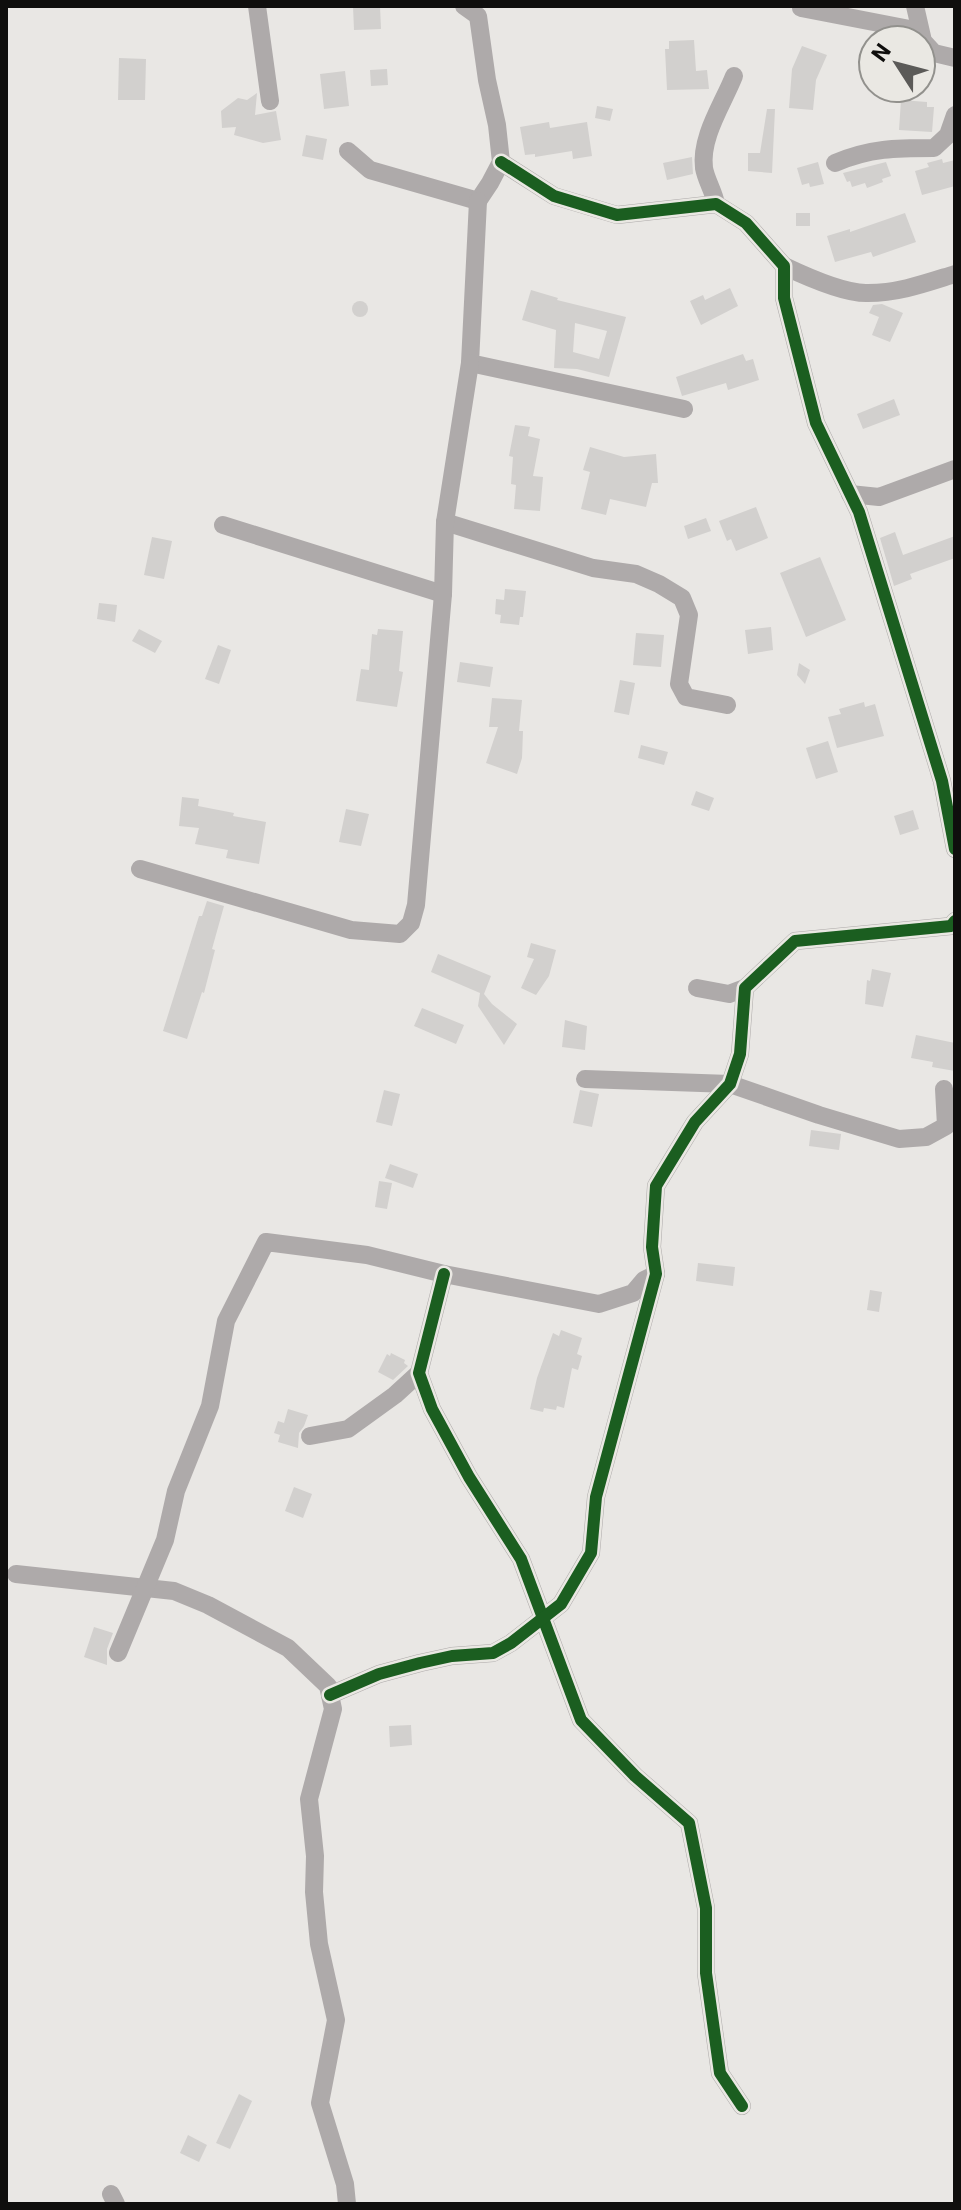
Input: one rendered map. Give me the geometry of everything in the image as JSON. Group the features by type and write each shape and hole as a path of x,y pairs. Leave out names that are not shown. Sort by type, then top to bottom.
{"street":[{"path":"257,6 270,101"},
{"path":"801,8 884,24"},
{"path":"140,869 351,930 400,934 411,923 416,905 443,594 445,522 470,363 478,201 501,162 497,125 474,9"},
{"path":"716,204 705,172 703,150 734,76"},
{"path":"835,163 860,152 934,148 948,135 955,115"},
{"path":"348,151 370,170 478,201"},
{"path":"501,162 554,196 617,215 716,204 746,223 784,266 811,278 865,294 909,289 955,274"},
{"path":"784,266 784,298 816,423 859,512 949,780 955,849"},
{"path":"470,363 684,409"},
{"path":"850,494 879,497 955,469"},
{"path":"445,522 593,568 636,574 669,589 682,598 689,615 679,684 686,697 727,705"},
{"path":"223,525 443,594"},
{"path":"697,988 729,994 745,988 795,941 951,926 955,921"},
{"path":"330,1695 379,1674 420,1663 452,1656 493,1653 511,1643 561,1604 591,1553 596,1497 656,1274 652,1247 656,1186 695,1122 730,1084 740,1054 745,988"},
{"path":"585,1079 730,1084 899,1139 926,1137 946,1126 944,1089"},
{"path":"118,1653 147,1589 165,1540 176,1491 210,1406 226,1321 266,1242 367,1255 444,1274 599,1304 633,1293 644,1280 656,1274"},
{"path":"310,1436 348,1429 395,1395 419,1373 444,1274"},
{"path":"419,1373 432,1409 469,1477 521,1559 581,1720 656,1797 689,1823 706,1908 706,1973 720,2073 742,2106"},
{"path":"16,1574 174,1591 208,1605 288,1648 328,1686 333,1709 309,1799 319,1944 336,2020 320,2103 345,2184 347,2204"}],"building":[{"path":"353,6 380,6 381,29 354,30"},
{"path":"694,40 696,71 707,70 709,89 667,90 665,49 669,49 669,41"},
{"path":"802,46 827,55 816,80 813,110 789,108 792,69"},
{"path":"119,58 146,59 145,100 118,100"},
{"path":"387,69 388,85 371,86 370,70"},
{"path":"345,71 349,106 324,109 320,74"},
{"path":"257,93 255,115 276,111 281,140 263,143 234,135 236,127 222,128 221,111 238,98 247,100"},
{"path":"901,104 934,107 932,132 899,130"},
{"path":"597,106 613,109 610,121 595,118"},
{"path":"767,109 775,109 772,173 748,171 748,153 760,153"},
{"path":"549,122 550,128 587,122 592,156 573,159 572,151 535,157 535,154 525,155 520,127"},
{"path":"306,135 327,139 323,160 302,156"},
{"path":"692,157 693,174 667,180 663,163"},
{"path":"942,159 943,163 955,160 955,186 922,195 915,171 929,167 927,163"},
{"path":"818,162 824,184 802,185 797,168"},
{"path":"886,162 891,176 867,188 865,183 852,187 843,173"},
{"path":"796,213 810,213 810,226 796,226"},
{"path":"905,213 916,242 873,257 871,252 835,262 827,236 850,229 850,232"},
{"path":"730,288 738,306 701,325 690,301 703,295 705,300"},
{"path":"531,290 557,300 626,317 609,377 577,369 554,368 556,330 522,320","holes":["575,323 607,331 599,359 573,352"]},
{"path":"360,301 366,303 366,315 360,317 354,315 352,309 354,303"},
{"path":"882,304 903,313 890,342 872,335 879,317 869,313 873,305"},
{"path":"743,354 746,361 753,359 759,380 728,390 726,383 682,396 676,377"},
{"path":"894,399 900,415 863,429 857,414"},
{"path":"515,425 530,427 528,436 540,439 533,476 543,477 540,511 514,509 516,485 511,484 513,457 509,456"},
{"path":"590,447 624,457 656,454 658,483 652,483 646,507 610,499 606,515 581,509 590,472 583,470"},
{"path":"756,507 768,538 736,551 731,539 727,541 719,521"},
{"path":"706,518 711,531 688,539 684,526"},
{"path":"895,532 903,555 955,536 955,558 910,574 912,579 894,586 880,538"},
{"path":"152,537 172,541 164,579 144,575"},
{"path":"820,557 846,620 806,637 780,573"},
{"path":"505,589 526,591 519,625 500,623 501,615 495,614 496,599 504,600"},
{"path":"99,603 117,605 115,622 97,619"},
{"path":"771,627 773,650 748,654 745,630"},
{"path":"139,629 162,641 155,653 132,641"},
{"path":"378,629 403,631 399,671 403,672 397,707 356,701 361,669 369,670 372,634 377,635"},
{"path":"636,633 664,635 661,667 633,665"},
{"path":"218,645 231,650 219,684 205,679"},
{"path":"460,662 493,667 490,687 457,682"},
{"path":"799,663 810,670 805,684 797,675"},
{"path":"620,680 635,683 629,715 614,712"},
{"path":"492,698 522,700 519,731 523,731 522,758 517,774 486,763 498,727 489,727"},
{"path":"864,702 865,707 875,704 884,736 837,748 828,717 841,714 839,709"},
{"path":"828,741 838,772 816,779 806,748"},
{"path":"641,745 668,752 664,765 638,758"},
{"path":"696,791 714,798 709,811 691,805"},
{"path":"182,797 199,799 198,806 266,822 259,864 226,858 228,850 195,844 199,828 179,826"},
{"path":"346,809 369,814 361,846 339,842"},
{"path":"913,810 919,829 900,835 894,816"},
{"path":"207,901 224,906 204,993 187,1039 163,1031 199,916 202,916"},
{"path":"531,943 556,950 549,976 536,995 521,988 534,959 527,957"},
{"path":"438,954 491,976 484,994 517,1024 504,1045 478,1006 480,993 431,972"},
{"path":"872,969 891,973 883,1007 865,1004 867,980 870,981"},
{"path":"422,1008 464,1025 456,1044 414,1026"},
{"path":"565,1020 587,1026 585,1050 562,1047"},
{"path":"916,1035 955,1043 955,1071 932,1067 933,1062 911,1058"},
{"path":"384,1090 400,1094 392,1126 376,1122"},
{"path":"580,1090 599,1094 592,1127 573,1123"},
{"path":"811,1130 841,1134 839,1150 809,1146"},
{"path":"390,1164 418,1174 413,1188 385,1178"},
{"path":"379,1181 392,1183 387,1209 375,1207"},
{"path":"698,1263 735,1267 733,1286 696,1281"},
{"path":"870,1290 882,1292 879,1312 867,1310"},
{"path":"561,1330 582,1338 577,1354 582,1356 578,1370 572,1368 564,1408 544,1408 543,1412 530,1409 553,1333 559,1336"},
{"path":"391,1353 405,1360 408,1366 393,1380 378,1372 387,1354 390,1356"},
{"path":"288,1409 308,1415 299,1433 298,1448 278,1442 280,1435 274,1433 278,1421 284,1423"},
{"path":"294,1487 312,1494 303,1518 285,1511"},
{"path":"94,1627 113,1633 107,1649 107,1665 84,1657"},
{"path":"411,1725 412,1745 390,1747 389,1726"},
{"path":"239,2094 252,2101 230,2149 216,2143"},
{"path":"188,2135 207,2145 199,2162 180,2153"}],"cycle path":[{"path":"501,162 554,196 617,215 716,204 746,223 784,266 784,298 816,423 859,512 942,781 955,849"},
{"path":"330,1695 379,1674 420,1663 452,1656 493,1653 511,1643 561,1604 591,1553 596,1497 656,1274 652,1247 656,1186 695,1122 730,1084 740,1054 745,988 795,941 951,926 955,921"},
{"path":"444,1274 419,1373 432,1409 469,1477 521,1559 581,1720 635,1776 689,1823 706,1908 706,1973 720,2073 742,2106"}]}
